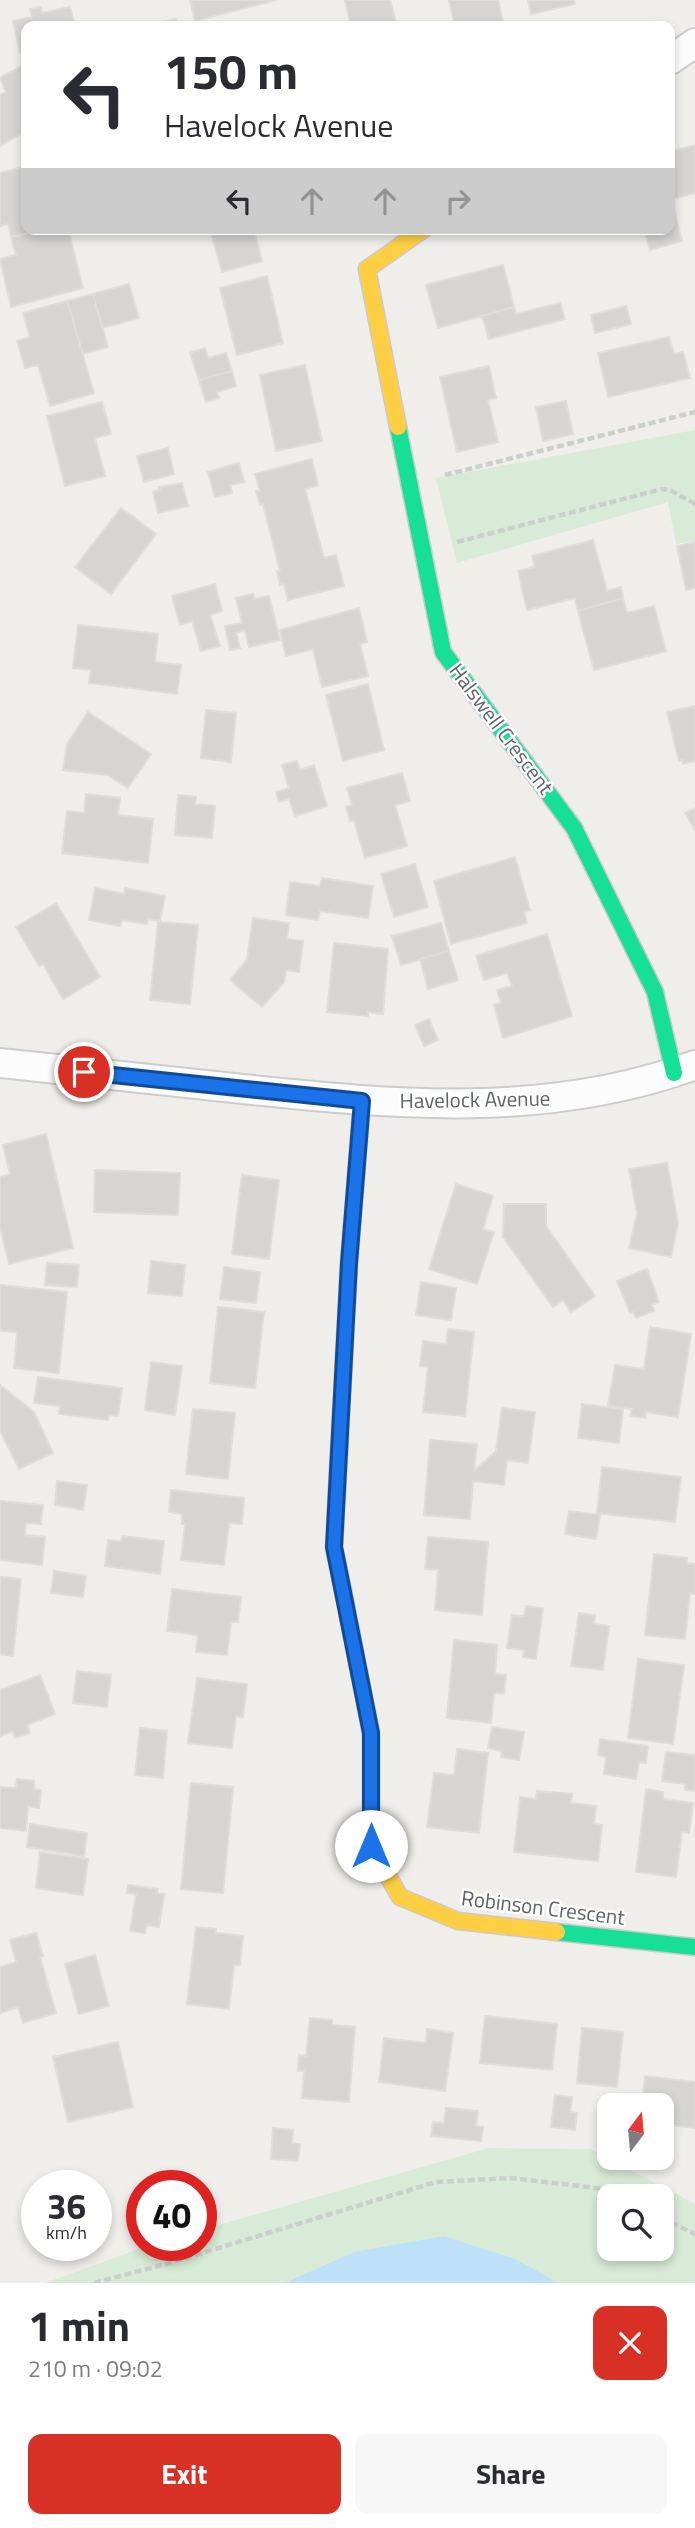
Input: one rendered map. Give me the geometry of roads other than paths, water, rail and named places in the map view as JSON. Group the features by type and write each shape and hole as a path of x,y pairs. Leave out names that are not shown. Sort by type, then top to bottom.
{"street":[{"path":"675,57 695,43"},
{"name":"Halswell Crescent","path":"415,235 367,269 443,652 574,828 655,992 685,1069"},
{"name":"Havelock Avenue","path":"0,1063 362,1101 479,1105 564,1098 685,1069"},
{"name":"Robinson Crescent","path":"362,1101 349,1263 334,1547 371,1733 371,1846 400,1897 458,1921 695,1947"}],"water":[{"path":"444,2236 515,2259 559,2283 285,2283 354,2252"}]}
